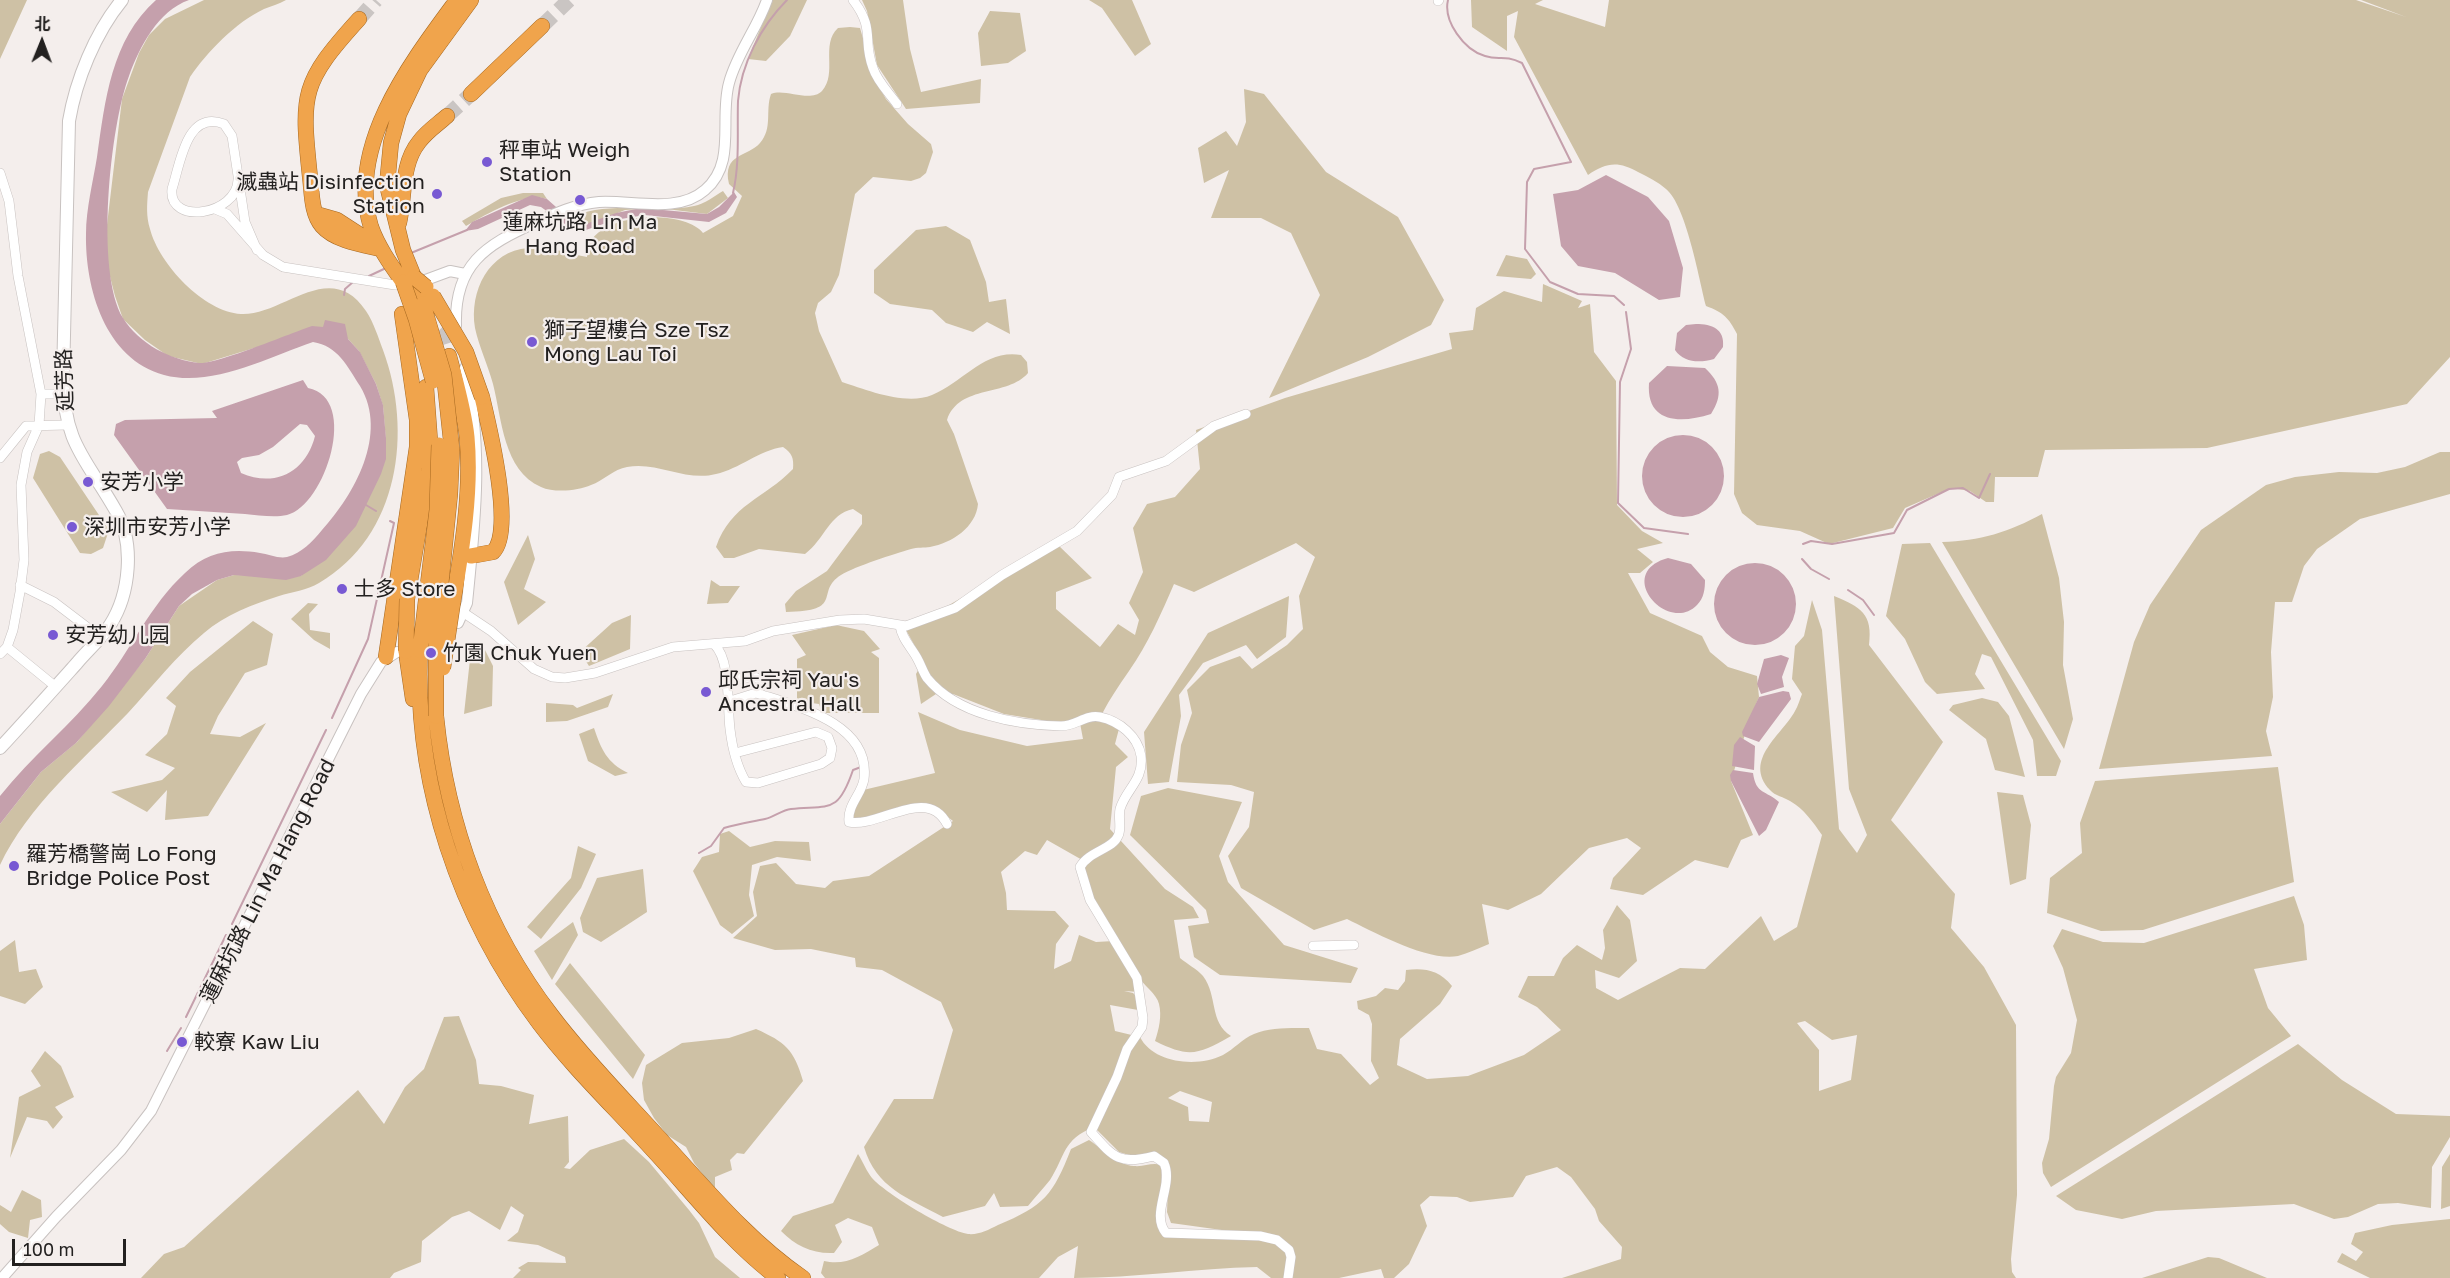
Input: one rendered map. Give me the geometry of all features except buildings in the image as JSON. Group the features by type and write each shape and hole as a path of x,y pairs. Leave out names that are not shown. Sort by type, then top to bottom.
{"highway":[{"path":"383,253 369,215 365,194 367,170 376,138 401,91 411,62 457,0"},
{"path":"426,752 420,662 437,510 439,445 430,370 387,185 388,167 401,91 471,0"},
{"path":"359,19 324,60 311,81 307,97 305,126 316,214 337,219 383,253 409,281 433,296 452,325 469,360 482,397 497,464 502,536 493,552 471,556"},
{"path":"471,94 542,26"},
{"path":"396,216 407,169 419,142 447,116"},
{"path":"369,215 379,209 396,216"},
{"path":"392,655 417,447 417,420 402,315 409,281"},
{"path":"409,281 440,359 451,432 450,494 436,632 436,716 446,782 464,852 491,917 519,970 570,1039 735,1220 775,1258 803,1278"},
{"path":"436,716 460,555 466,486 465,423 455,354"},
{"path":"426,387 430,441 429,469 407,599 406,658 418,726 426,752 439,817 460,884 483,934 517,992 569,1060 725,1230 778,1278"}],"main road":[{"name":"延芳路","path":"0,748 110,625 126,582 128,565 125,535 118,513 78,450 66,424 63,394 69,121 76,89 109,19 122,0"}],"street":[{"path":"456,326 457,298 465,274 488,247 533,223 566,209 599,202 675,203 695,198 707,189 717,177 723,163 724,113 731,76 766,0"},
{"path":"853,0 861,8 866,20 872,67 897,104"},
{"path":"238,180 237,190 231,199 213,208 185,212 176,206 172,198 172,189 189,136 196,126 216,122 229,128 238,180 245,222 257,250"},
{"path":"0,173 9,201 18,276 41,394 39,425 27,452 21,485 24,560 13,630 3,651 56,687"},
{"path":"213,208 224,211 257,250 283,267 378,282 409,281 443,272 465,274"},
{"path":"455,354 474,410 478,446 471,556 461,618 491,631 534,669 565,678 595,674 673,647 745,641 773,631 847,619 864,619 900,626 955,608 1002,575 1077,531 1112,495 1119,477 1166,461 1214,426 1246,414"},
{"path":"41,394 63,394"},
{"path":"0,458 22,428 66,424"},
{"path":"20,585 54,602 100,637"},
{"path":"900,626 902,637 926,677 957,703 1026,723 1065,726 1090,716 1102,717 1121,725 1137,745 1141,763 1138,780 1120,810 1119,836 1114,842 1087,857 1080,867 1090,900 1135,973 1141,994 1143,1018 1142,1027 1126,1049 1113,1086 1091,1132 1118,1159 1126,1162 1154,1156 1164,1163 1167,1174 1161,1218 1166,1233 1260,1236 1277,1240 1289,1250 1291,1257 1288,1278"},
{"path":"714,644 723,659 735,753 745,780 753,784 758,783 826,762 830,758 832,748 828,737 820,732 735,753"},
{"name":"蓮麻坑路 Lin Ma Hang Road","path":"2,1278 121,1150 157,1101 361,694 376,668 392,655"},
{"path":"726,680 755,677 761,678 762,686 756,693 727,702"},
{"path":"756,693 834,721 849,736 864,764 864,781 851,807 849,822 870,822 900,810 918,807 932,809 947,824"},
{"path":"820,732 827,718"},
{"path":"1313,946 1354,945"}],"shaded area":[{"path":"0,0 27,0 0,59"},
{"path":"156,0 189,0 168,12 152,31 133,65 122,99 111,162 108,234 109,268 114,296 123,318 138,336 156,349 199,363 236,354 312,326 323,327 325,320 345,324 348,339 360,352 376,384 383,405 386,459 356,526 326,560 301,576 286,580 234,575 217,580 192,594 179,606 145,659 109,706 76,743 41,772 0,824 0,796 102,686 161,599 185,573 202,560 220,553 239,551 284,557 302,550 334,516 346,499 364,463 369,443 371,424 368,405 360,386 341,358 322,344 313,342 220,374 182,378 164,375 144,367 127,354 113,338 102,319 89,277 86,225 103,114 120,52 141,16"},
{"path":"204,0 286,0 253,15 233,30 214,48 190,77 148,192 148,220 155,243 173,271 185,284 212,305 227,311 241,314 257,312 322,289 337,289 352,296 371,320 392,381 397,414 397,447 393,479 383,510 367,538 346,563 319,583 230,615 194,642 41,803 25,823 0,865 0,824 41,772 77,742 145,659 179,606 217,580 234,575 301,576 386,441 383,406 376,384 359,351 348,339 323,327 202,364 168,356 145,340 123,319 108,269 106,233 122,99 139,53 149,35 165,19"},
{"path":"772,0 807,0 790,36 766,61 748,59"},
{"path":"862,0 903,0 910,49 921,92 981,79 980,103 906,109 877,65 867,11"},
{"path":"1089,0 1132,0 1151,44 1135,56 1102,8"},
{"path":"1471,0 1543,0 1535,4 1605,27 1609,0 2356,0 2406,17 2361,0 2450,0 2450,357 2407,404 2207,448 2045,450 2038,477 1995,477 1994,502 1986,502 1970,491 1951,488 1905,508 1893,528 1829,544 1800,531 1757,525 1742,513 1734,494 1737,334 1725,316 1706,306 1696,261 1680,210 1666,189 1631,168 1613,164 1588,175 1514,37 1518,11 1507,16 1507,51 1472,27"},
{"path":"990,11 1020,13 1026,51 1008,63 981,66 978,33"},
{"path":"838,28 860,28 875,80 886,99 908,124 931,144 933,152 926,173 920,178 911,181 873,177 855,194 839,275 831,292 818,303 815,313 819,331 842,382 887,396 910,399 932,395 985,362 1008,354 1021,355 1027,362 1028,373 1009,385 962,401 953,409 947,420 978,504 973,520 962,533 938,545 911,549 875,560 841,575 833,581 823,604 804,611 786,612 785,604 796,591 827,571 862,524 862,515 853,509 838,516 805,554 759,549 734,558 724,558 716,547 730,521 739,511 793,469 792,456 783,447 766,452 725,472 705,476 638,466 622,468 580,489 559,491 541,487 528,479 519,469 506,442 493,384 475,328 475,300 485,275 502,257 514,251 543,248 587,257 590,242 601,231 617,223 636,218 676,219 692,225 703,233 733,216 742,196 729,184 729,166 737,157 755,148 764,137 768,125 771,94 811,96 822,91 829,76 829,51 833,35"},
{"path":"1244,89 1264,94 1326,172 1398,217 1444,300 1431,325 1368,357 1269,398 1320,295 1291,233 1261,218 1211,218 1229,170 1204,183 1198,148 1226,131 1237,146 1246,122"},
{"path":"1606,175 1648,197 1669,221 1683,268 1680,297 1659,300 1615,273 1578,266 1561,246 1553,194 1578,190"},
{"path":"723,191 728,198 707,214 663,209 698,205"},
{"path":"734,192 737,197 726,213 709,222 645,215 615,220 580,232 541,207 530,205 478,229 465,231 472,222 532,195 547,199 573,222 583,225 616,213 641,208 707,214 719,207"},
{"path":"523,193 543,193 547,199 538,197 517,201 466,226 462,221 501,198"},
{"path":"651,208 625,210 588,225 580,225 570,219 597,210"},
{"path":"946,226 970,240 986,282 989,302 1006,299 1010,334 987,322 973,332 946,323 932,310 890,304 874,293 874,270 916,230"},
{"path":"1506,255 1527,259 1536,274 1531,279 1496,276"},
{"path":"1543,284 1582,301 1578,308 1590,304 1594,352 1616,381 1617,505 1642,531 1663,543 1637,549 1653,562 1640,573 1628,573 1650,613 1702,636 1710,652 1728,667 1757,676 1759,697 1749,721 1731,781 1753,835 1741,840 1728,868 1695,860 1643,895 1610,889 1613,878 1641,848 1627,838 1589,848 1541,894 1508,910 1482,904 1489,944 1458,956 1446,957 1401,945 1347,919 1314,930 1241,888 1228,856 1249,827 1254,792 1231,785 1177,782 1181,745 1192,713 1187,690 1210,667 1240,656 1252,669 1287,645 1303,629 1299,596 1315,557 1296,543 1194,592 1174,584 1148,640 1102,714 1066,724 1004,714 953,694 936,694 921,704 916,674 923,661 906,630 1056,543 1092,578 1056,592 1056,609 1100,647 1118,624 1135,635 1139,620 1129,603 1143,572 1133,528 1147,504 1175,497 1200,469 1196,430 1285,398 1452,349 1449,333 1473,330 1476,308 1504,291 1542,302"},
{"path":"1686,325 1707,325 1720,332 1723,347 1714,359 1688,360 1675,350 1677,333"},
{"path":"1667,366 1705,368 1717,384 1719,395 1711,414 1677,419 1659,413 1653,406 1649,383"},
{"path":"303,380 308,388 324,396 332,411 334,430 331,452 314,493 301,507 287,515 277,516 167,509 114,435 116,424 125,420 217,418 212,411","holes":["300,424 307,425 315,436 311,449 297,467 287,474 266,479 241,473 237,462 242,458 259,455 273,447"]},
{"path":"1683,435 1699,439 1712,447 1720,460 1724,476 1720,492 1712,505 1699,513 1683,517 1667,513 1654,505 1646,492 1642,476 1646,460 1654,447 1667,439"},
{"path":"49,451 60,457 109,530 103,548 91,554 80,553 33,478 40,454"},
{"path":"2440,452 2450,452 2450,494 2360,519 2317,549 2304,566 2292,602 2275,602 2271,652 2273,697 2266,731 2272,756 2099,769 2134,642 2150,605 2201,530 2266,485 2295,477 2339,472 2377,473 2405,467"},
{"path":"2042,514 2059,578 2064,622 2063,665 2073,719 2064,749 1942,542 1969,540 1994,534 2018,526"},
{"path":"528,535 535,559 524,589 546,602 518,625 504,582"},
{"path":"1930,543 2061,761 2056,776 2037,776 2033,740 1991,657 1982,654 1975,674 1985,689 1937,694 1925,682 1905,639 1886,616 1902,544"},
{"path":"1668,558 1691,564 1705,580 1701,599 1697,605 1685,612 1672,612 1661,607 1651,598 1645,587 1645,576 1652,566"},
{"path":"1755,563 1771,566 1784,575 1793,588 1796,604 1793,620 1784,633 1771,642 1755,645 1739,642 1726,633 1717,620 1714,604 1717,588 1726,575 1739,566"},
{"path":"711,580 720,586 740,586 728,603 707,604"},
{"path":"1289,596 1286,637 1257,659 1246,645 1203,663 1179,695 1181,716 1169,782 1148,784 1144,732 1208,633"},
{"path":"1834,596 1863,613 1869,626 1869,645 1943,742 1891,820 1955,894 1951,928 1984,967 2016,1025 2017,1195 2011,1259 2012,1272 2016,1278 1562,1278 1621,1259 1622,1247 1599,1221 1595,1209 1571,1177 1557,1167 1526,1176 1513,1197 1470,1202 1457,1197 1430,1196 1420,1205 1427,1226 1409,1264 1394,1278 1384,1278 1381,1269 1339,1278 1271,1278 1257,1267 1074,1278 1078,1246 1058,1257 1039,1278 825,1278 821,1273 824,1261 846,1261 879,1245 872,1227 848,1218 835,1225 842,1242 834,1253 805,1248 781,1231 793,1216 833,1203 858,1154 872,1178 903,1202 959,1231 968,1234 980,1233 1037,1205 1052,1188 1071,1149 1089,1140 1116,1160 1128,1165 1162,1165 1159,1230 1170,1238 1227,1234 1229,1231 1171,1223 1167,1212 1169,1162 1159,1154 1132,1156 1119,1152 1094,1127 1070,1143 1050,1180 1028,1206 1000,1207 994,1193 985,1206 943,1217 906,1197 876,1173 864,1147 894,1099 933,1099 953,1030 941,1002 882,970 856,967 855,958 811,949 775,950 733,938 757,916 753,892 760,866 776,863 796,884 825,888 833,881 869,876 953,821 932,805 898,807 864,823 848,818 859,791 935,773 918,712 960,730 1027,746 1083,739 1080,723 1101,719 1120,725 1115,744 1128,757 1116,767 1110,829 1165,889 1193,907 1199,918 1174,920 1180,958 1203,976 1211,992 1219,1024 1231,1036 1210,1047 1193,1052 1177,1050 1155,1041 1160,1018 1158,1000 1137,975 1103,918 1087,885 1083,871 1084,861 1047,840 1037,855 1025,851 1001,872 1007,910 1055,911 1069,926 1056,944 1054,969 1071,961 1079,935 1096,942 1114,941 1139,992 1124,991 1133,993 1140,1000 1138,1010 1110,1005 1115,1031 1140,1037 1146,1046 1165,1058 1189,1062 1213,1059 1223,1055 1254,1034 1267,1030 1309,1028 1317,1049 1341,1054 1370,1085 1379,1078 1371,1061 1372,1024 1369,1015 1358,1009 1357,1001 1376,996 1385,988 1398,990 1405,981 1406,970 1419,969 1437,973 1452,986 1440,1004 1400,1039 1397,1065 1427,1079 1468,1076 1524,1055 1561,1030 1537,1007 1518,997 1528,976 1554,976 1563,958 1577,945 1602,960 1605,948 1603,930 1617,905 1630,920 1637,961 1619,978 1595,970 1596,988 1618,1000 1680,968 1705,969 1761,916 1774,941 1797,927 1822,835 1800,808 1770,790 1763,779 1760,768 1762,758 1795,711 1802,694 1792,679 1795,646 1804,636 1812,600 1822,630 1839,829 1857,853 1867,835 1849,789","holes":["1805,1021 1832,1040 1857,1035 1851,1080 1819,1091 1819,1050 1797,1023","1180,1091 1212,1102 1209,1122 1189,1121 1188,1107 1168,1098"]},
{"path":"308,603 318,604 309,614 310,630 330,633 330,649 314,640 291,619"},
{"path":"631,615 630,649 589,666 580,652 612,623"},
{"path":"253,621 273,634 267,665 245,673 218,716 210,734 240,737 266,723 208,816 165,820 167,790 147,812 111,792 162,780 175,768 145,755 167,734 176,706 166,698 190,672"},
{"path":"836,625 864,631 880,649 871,652 879,658 879,713 822,713 819,704 797,701 797,659 806,655 792,635"},
{"path":"471,650 485,650 493,666 492,706 464,714"},
{"path":"1781,655 1789,658 1782,677 1784,687 1761,694 1757,684 1764,659"},
{"path":"1783,691 1789,692 1791,699 1759,742 1743,736 1742,732 1759,697"},
{"path":"613,694 608,707 567,721 546,722 546,703 573,705 577,708"},
{"path":"1982,698 1998,702 2009,716 2025,777 1995,770 1986,739 1949,710 1953,705"},
{"path":"594,728 606,755 615,765 628,773 615,776 588,761 579,734"},
{"path":"1740,737 1755,746 1754,770 1732,766 1734,745"},
{"path":"2278,767 2294,882 2143,930 2101,931 2047,913 2050,878 2082,853 2080,823 2095,781"},
{"path":"1733,770 1753,773 1759,789 1779,802 1766,830 1759,836 1731,781 1730,775"},
{"path":"1168,788 1242,802 1219,856 1228,882 1284,945 1358,968 1351,983 1220,975 1194,957 1188,926 1209,923 1206,910 1130,835 1141,796"},
{"path":"1997,792 2023,795 2031,825 2026,879 2010,885"},
{"path":"729,831 750,847 775,841 809,842 811,861 777,857 752,865 749,895 754,916 732,934 720,925 693,871 702,857 719,852 720,834"},
{"path":"578,846 596,854 581,888 541,939 527,927 571,878"},
{"path":"643,869 647,912 601,942 583,932 580,918 597,878"},
{"path":"2294,896 2304,925 2307,960 2254,969 2268,1008 2291,1036 2051,1187 2043,1173 2042,1163 2049,1139 2056,1077 2071,1053 2077,1020 2063,968 2053,946 2062,929 2103,942 2144,943"},
{"path":"573,922 578,935 552,980 534,951"},
{"path":"15,940 19,972 36,969 43,987 25,1004 0,996 0,951"},
{"path":"570,963 645,1055 633,1079 555,984"},
{"path":"459,1016 476,1060 479,1084 501,1086 534,1095 529,1124 568,1116 569,1162 564,1168 570,1169 590,1150 624,1139 649,1162 689,1210 699,1223 715,1257 740,1278 513,1278 521,1270 518,1268 528,1262 566,1263 565,1257 538,1245 507,1241 518,1232 524,1215 511,1206 500,1230 469,1211 452,1217 422,1241 421,1262 394,1273 390,1278 141,1278 164,1254 184,1247 358,1090 384,1124 405,1087 424,1069 444,1017"},
{"path":"756,1029 787,1048 796,1061 803,1081 744,1154 737,1153 730,1160 732,1170 715,1177 715,1190 694,1163 686,1147 667,1135 644,1100 642,1083 646,1065 682,1043 729,1038"},
{"path":"2298,1044 2342,1080 2396,1114 2450,1116 2450,1137 2432,1167 2431,1208 2398,1203 2378,1204 2348,1217 2334,1219 2294,1204 2156,1211 2122,1219 2076,1210 2056,1196"},
{"path":"45,1051 61,1066 74,1097 55,1107 63,1117 53,1129 47,1121 27,1117 10,1158 19,1097 41,1086 31,1071"},
{"path":"2450,1154 2450,1206 2441,1209 2442,1167"},
{"path":"22,1190 41,1200 42,1217 30,1220 28,1238 9,1232 0,1224 0,1205 11,1212"},
{"path":"2450,1219 2450,1278 2370,1278 2337,1262 2342,1253 2356,1261 2363,1252 2351,1244 2355,1233 2392,1225"},
{"path":"2208,1257 2219,1258 2267,1278 2142,1278"}],"waterway":[{"path":"733,193 737,159 738,101 743,73 761,34 787,0"},
{"path":"1448,0 1447,8 1452,25 1470,48 1485,56 1522,63 1571,162 1534,169 1527,182 1525,249 1550,282 1578,294 1614,296 1624,305"},
{"path":"411,253 467,230"},
{"path":"369,276 386,268"},
{"path":"344,295 345,289 353,282"},
{"path":"1626,312 1631,349 1620,382 1618,503 1644,528 1688,534"},
{"path":"1803,544 1811,541 1832,544 1894,533 1907,510 1949,489 1963,488 1979,498 1990,474"},
{"path":"366,505 376,511"},
{"path":"332,718 368,639 394,523 390,521"},
{"path":"1802,559 1811,569 1829,579"},
{"path":"1848,590 1863,600 1874,615"},
{"path":"232,924 326,730"},
{"path":"699,853 711,846 724,828 765,819 788,810 824,807 837,801 848,784 853,770 861,767"},
{"path":"186,1017 226,935"},
{"path":"167,1051 181,1028"}],"tunnel":[{"path":"359,19 376,0"},
{"path":"542,26 569,0"},
{"path":"447,116 471,94"},
{"path":"437,332 444,340 449,356"}],"place":[{"name":"秤車站 Weigh Station","path":"487,162"},
{"name":"滅蟲站 Disinfection Station","path":"437,194"},
{"name":"蓮麻坑路 Lin Ma Hang Road","path":"580,200"},
{"name":"獅子望樓台 Sze Tsz Mong Lau Toi","path":"532,342"},
{"name":"安芳小学","path":"88,482"},
{"name":"深圳市安芳小学","path":"72,527"},
{"name":"士多 Store","path":"342,589"},
{"name":"安芳幼儿园","path":"53,635"},
{"name":"竹園 Chuk Yuen","path":"431,653"},
{"name":"邱氏宗祠 Yau's Ancestral Hall","path":"706,692"},
{"name":"羅芳橋警崗 Lo Fong Bridge Police Post","path":"14,866"},
{"name":"較寮 Kaw Liu","path":"182,1042"}]}
